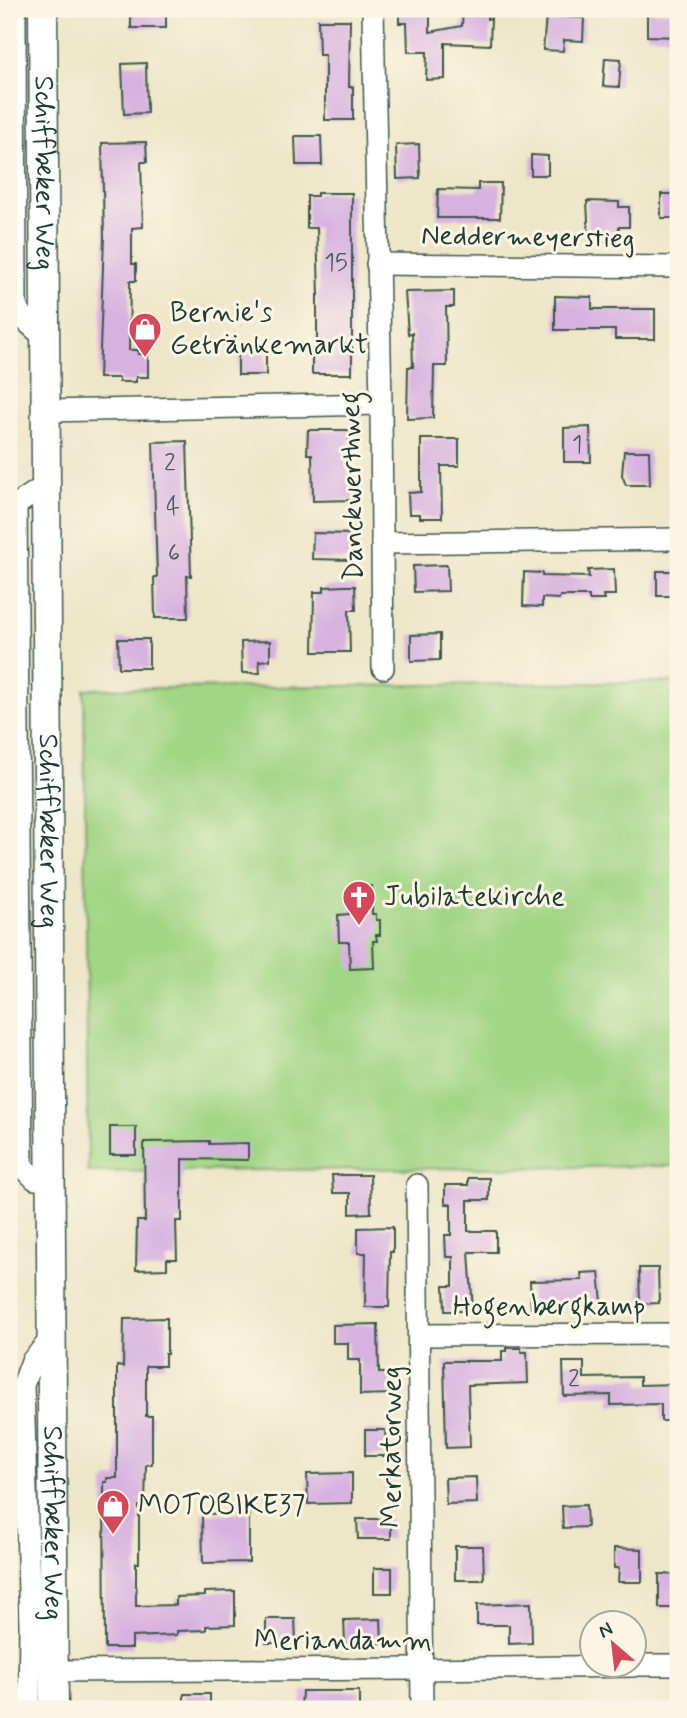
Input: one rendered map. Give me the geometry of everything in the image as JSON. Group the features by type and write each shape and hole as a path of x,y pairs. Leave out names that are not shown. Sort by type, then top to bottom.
{"main road":[{"name":"Schiffbeker Weg","path":"43,9 54,1709"}],"street":[{"name":"Schiffbeker Weg","path":"15,9 12,105 13,307 45,338"},
{"name":"Danckwerthweg","path":"373,9 383,668"},
{"name":"Neddermeyerstieg","path":"377,264 678,267"},
{"path":"46,411 381,404"},
{"name":"Schiffbeker Weg","path":"46,485 12,505 15,1166 35,1179 51,1179"},
{"path":"382,543 678,539"},
{"name":"Merkatorweg","path":"417,1185 422,1709"},
{"name":"Hogenbergkamp","path":"419,1335 678,1334"},
{"name":"Schiffbeker Weg","path":"29,1709 19,1627 23,1385 32,1360 52,1338"},
{"name":"Meriandamm","path":"648,1665 678,1665"},
{"name":"Meriandamm","path":"54,1671 578,1666"}],"green space":[{"path":"678,682 678,1166 88,1172 84,689"}],"building":[{"path":"131,9 166,9 166,28 131,28"},
{"path":"399,9 430,9 430,32 462,26 463,9 487,9 487,19 491,18 490,45 445,43 445,79 426,80 427,52 408,52 407,23 399,23"},
{"path":"647,11 678,12 678,37 647,36"},
{"path":"546,16 584,18 583,41 564,40 563,51 543,50"},
{"path":"318,20 350,20 349,87 353,87 353,120 325,120 325,55 319,55"},
{"path":"605,58 621,59 619,87 603,86"},
{"path":"146,63 147,113 124,114 122,64"},
{"path":"295,136 321,136 322,165 296,165"},
{"path":"146,142 147,162 141,162 143,227 132,228 132,264 136,264 136,281 130,281 129,350 148,354 148,377 136,377 136,382 119,382 119,378 99,378 104,238 102,143"},
{"path":"419,144 420,178 397,179 396,145"},
{"path":"531,155 548,156 548,175 531,175"},
{"path":"478,183 501,183 500,218 437,218 438,189 478,190"},
{"path":"317,193 352,193 352,374 312,374 312,349 317,349 319,295 317,228 307,228 307,196 317,196"},
{"path":"661,194 678,194 678,218 661,218"},
{"path":"587,201 619,202 619,207 629,207 629,227 619,227 617,242 589,241"},
{"path":"454,291 454,307 446,307 447,366 434,366 433,418 407,419 408,367 413,367 412,333 408,334 405,292"},
{"path":"555,296 592,297 592,309 655,309 655,339 615,339 615,330 555,330"},
{"path":"238,350 266,350 266,375 238,375"},
{"path":"590,427 591,462 564,462 564,428"},
{"path":"308,430 349,430 348,479 354,478 354,500 313,501 312,454 307,454"},
{"path":"421,439 459,439 459,466 441,466 442,518 420,518 420,514 409,514 408,493 421,492"},
{"path":"187,441 191,576 187,576 188,618 155,618 154,577 157,577 153,442"},
{"path":"624,451 649,451 650,485 626,485 622,475"},
{"path":"313,533 353,534 352,560 312,559"},
{"path":"447,565 448,591 414,592 413,566"},
{"path":"614,569 615,595 603,595 604,600 589,600 589,596 560,596 559,599 542,598 542,607 523,606 524,572 542,573 542,576 589,577 588,570"},
{"path":"657,571 678,571 678,596 657,596"},
{"path":"355,586 356,610 349,610 350,652 313,652 314,592 324,592 324,587"},
{"path":"440,634 440,660 411,661 411,635"},
{"path":"118,639 149,639 149,668 119,668"},
{"path":"270,641 270,660 259,661 260,673 242,673 241,642"},
{"name":"Jubilatekirche","path":"372,886 372,914 376,914 376,920 380,920 380,935 376,935 377,941 373,941 374,968 350,969 349,942 339,942 338,915 349,914 349,887"},
{"path":"110,1127 136,1127 136,1155 110,1155"},
{"path":"209,1141 209,1144 248,1143 248,1160 182,1159 182,1221 176,1221 177,1259 167,1259 167,1269 136,1270 137,1221 145,1221 144,1142"},
{"path":"332,1175 370,1175 371,1213 350,1214 350,1193 333,1193"},
{"path":"468,1178 489,1178 489,1200 468,1200 468,1231 496,1231 496,1252 469,1252 473,1311 445,1311 444,1286 453,1286 453,1257 446,1257 445,1235 451,1235 451,1204 445,1204 445,1185 468,1185"},
{"path":"393,1227 389,1307 365,1307 366,1253 358,1253 358,1228"},
{"path":"639,1268 658,1268 659,1303 640,1304"},
{"path":"599,1272 602,1302 562,1305 562,1309 531,1309 530,1281 582,1280 581,1273"},
{"path":"167,1318 165,1366 146,1366 146,1416 152,1416 152,1464 146,1465 145,1506 139,1506 136,1606 176,1605 176,1597 235,1591 235,1625 177,1631 177,1635 132,1637 132,1648 105,1648 104,1482 107,1482 107,1478 117,1478 117,1366 123,1367 124,1319"},
{"path":"378,1324 379,1373 390,1373 391,1394 360,1395 360,1360 348,1360 348,1343 333,1343 333,1325"},
{"path":"507,1348 521,1348 521,1352 527,1352 528,1383 468,1385 470,1447 446,1448 444,1361 502,1361 502,1351 507,1351"},
{"path":"563,1362 584,1362 584,1378 640,1377 640,1385 678,1384 678,1421 661,1421 661,1404 611,1405 611,1395 564,1396"},
{"path":"365,1430 385,1430 386,1456 365,1456"},
{"path":"352,1473 352,1503 308,1504 307,1474"},
{"path":"476,1477 477,1503 446,1504 445,1478"},
{"path":"586,1505 587,1527 563,1528 562,1506"},
{"path":"249,1513 249,1562 203,1563 202,1514"},
{"path":"357,1519 391,1519 391,1539 358,1539"},
{"path":"455,1546 483,1546 484,1580 455,1580"},
{"path":"614,1548 642,1549 642,1582 618,1582 619,1568 614,1568"},
{"path":"374,1568 392,1568 392,1593 374,1593"},
{"path":"659,1574 678,1574 678,1608 659,1608"},
{"path":"531,1603 532,1643 509,1644 509,1625 477,1625 477,1605"},
{"path":"266,1619 295,1619 296,1643 266,1643"},
{"path":"381,1619 382,1643 345,1643 344,1620"},
{"path":"302,1691 359,1691 359,1709 301,1709"},
{"path":"184,1694 210,1694 210,1709 184,1709"}],"place":[{"name":"Bernie's Getränkemarkt","path":"145,359"},
{"name":"Jubilatekirche","path":"359,927"},
{"name":"MOTOBIKE37","path":"113,1536"}]}
